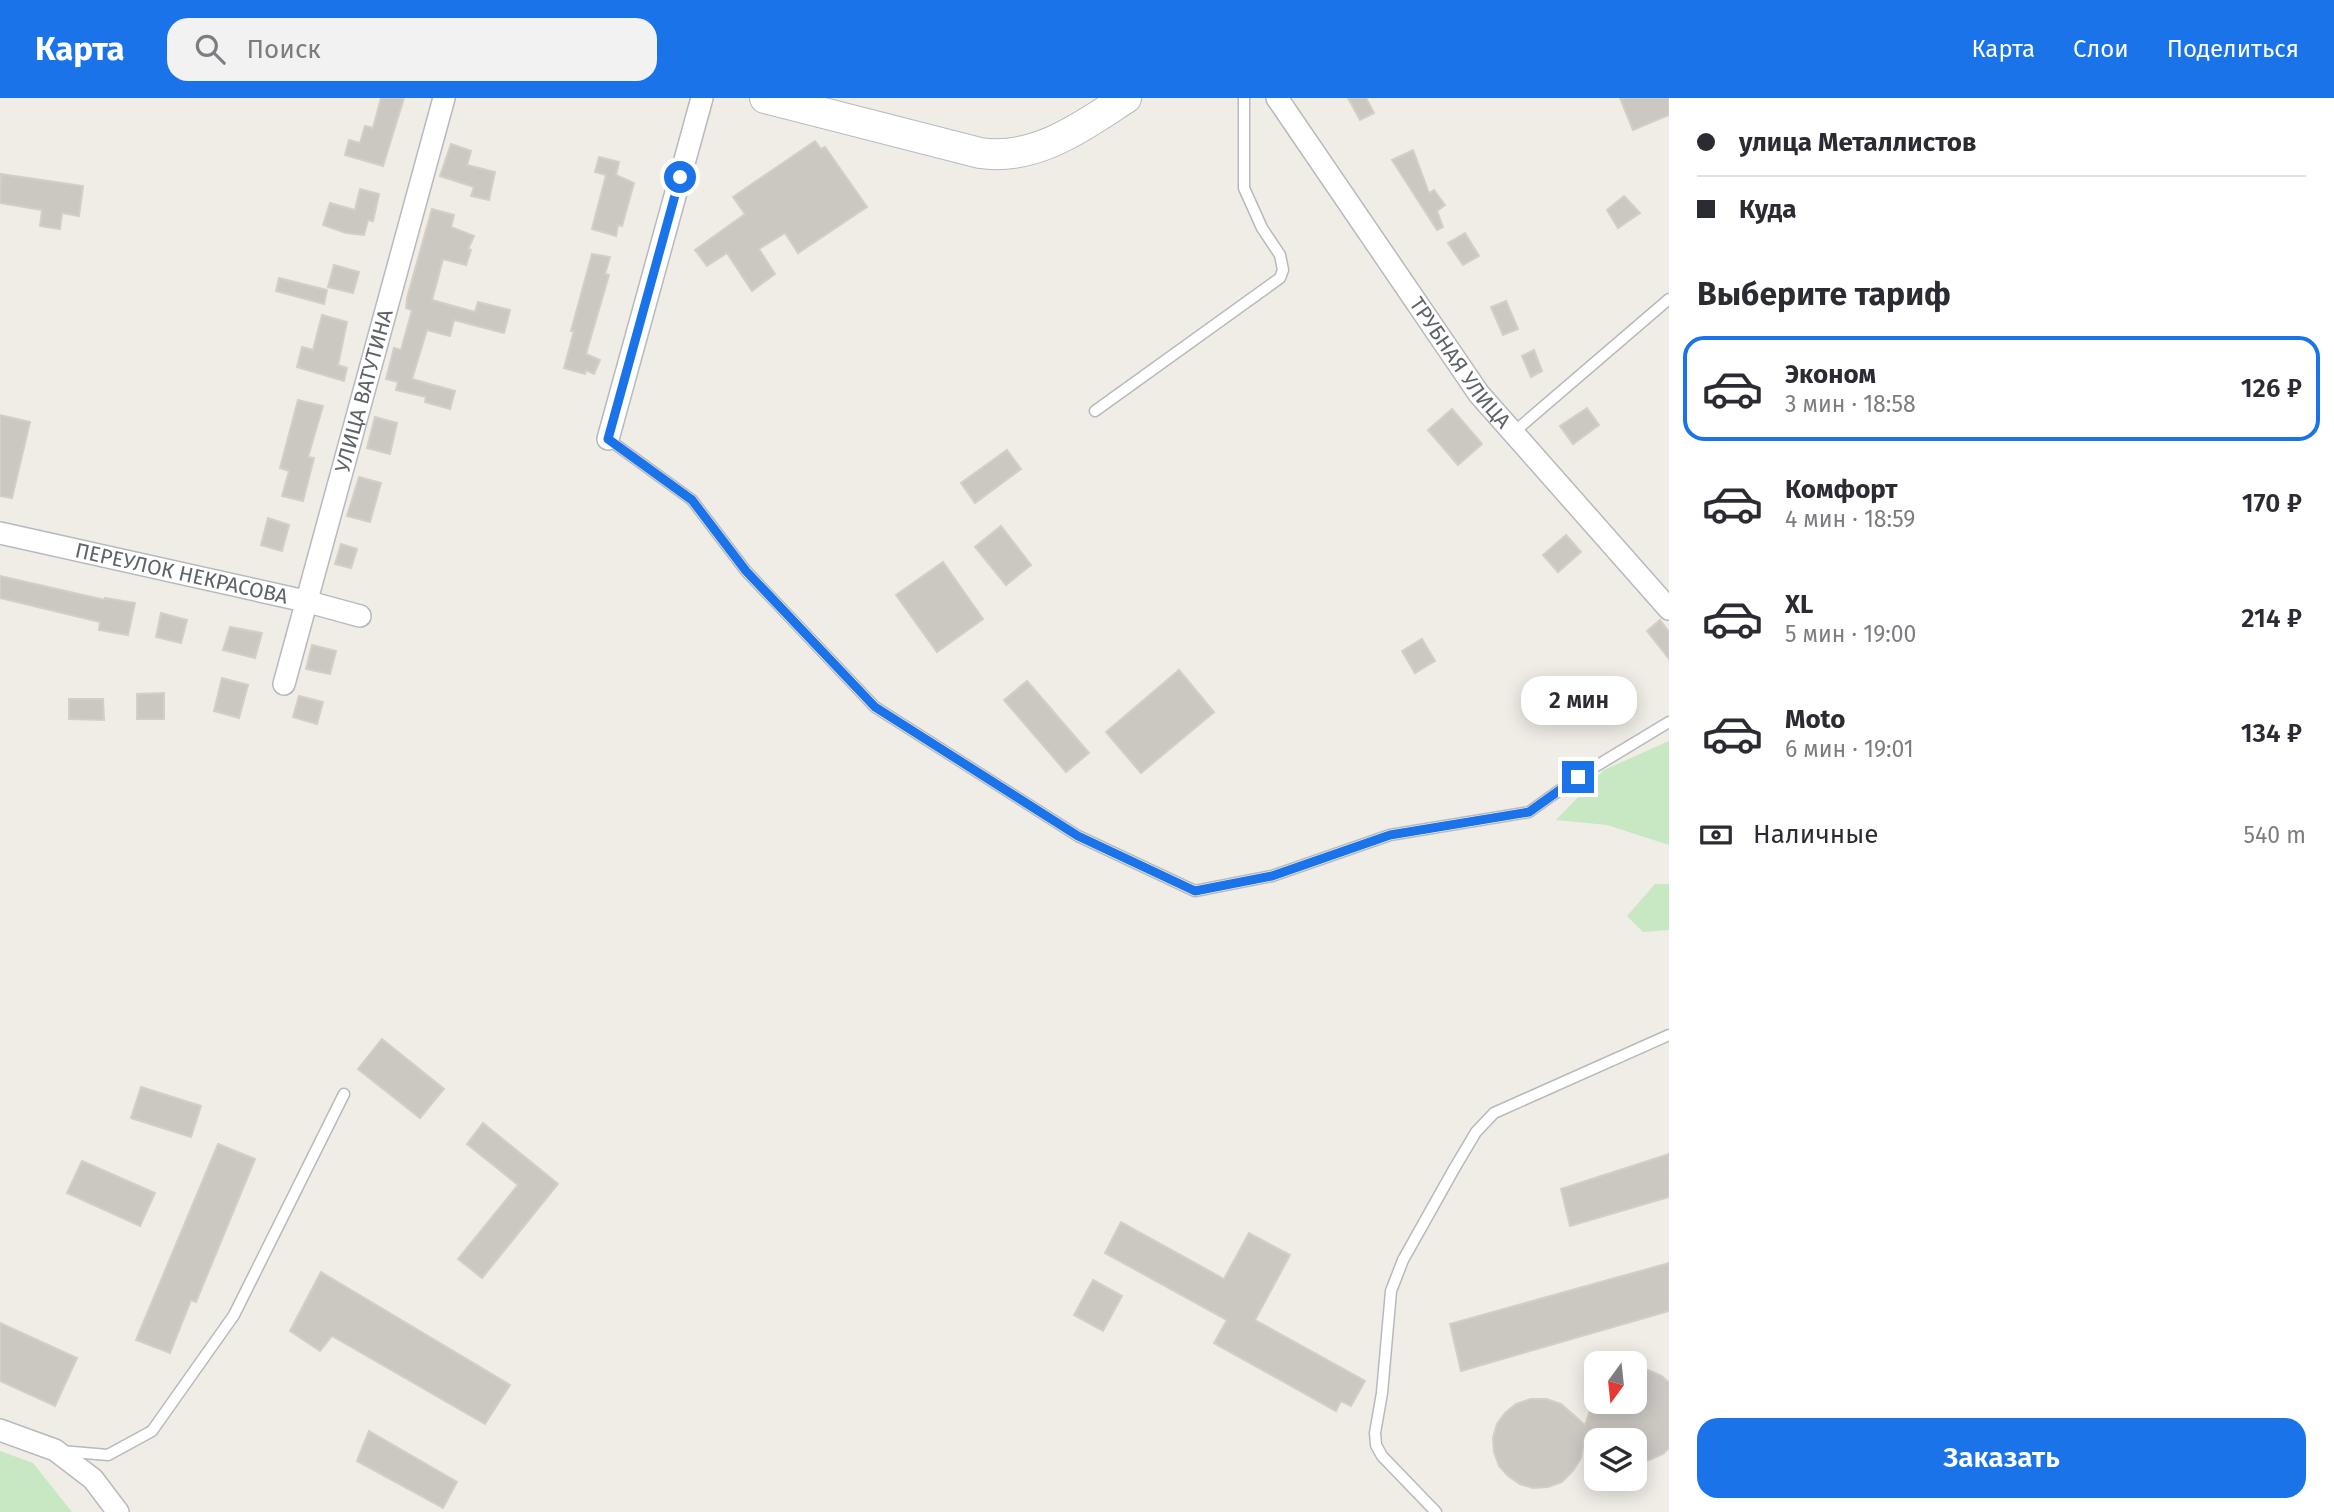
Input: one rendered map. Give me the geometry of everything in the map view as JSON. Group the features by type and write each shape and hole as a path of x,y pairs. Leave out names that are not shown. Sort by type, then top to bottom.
{"street":[{"name":"УЛИЦА ВАТУТИНА","path":"284,684 444,98"},
{"path":"608,439 702,98"},
{"path":"765,98 1000,156 1022,153 1051,143 1126,98"},
{"name":"ТРУБНАЯ УЛИЦА","path":"1278,98 1479,394 1669,609"},
{"name":"ПЕРЕУЛОК НЕКРАСОВА","path":"0,533 305,601 360,616"},
{"path":"0,1430 55,1450 93,1479 118,1512"}],"lane":[{"path":"1095,411 1280,278 1283,270 1280,255 1262,228 1244,188 1244,98"},
{"path":"1514,432 1669,299"},
{"path":"608,439 692,500 746,571 875,707 1078,836 1195,891 1272,876 1390,835 1529,812 1578,777 1669,722"},
{"path":"1436,1512 1382,1456 1376,1445 1375,1433 1382,1393 1391,1292 1404,1260 1476,1132 1494,1113 1669,1035"},
{"path":"55,1450 108,1455 152,1432 234,1315 344,1094"}],"green space":[{"path":"1669,741 1669,845 1607,825 1556,820 1604,770"},
{"path":"1655,884 1669,884 1669,930 1643,932 1627,916"},
{"path":"0,1451 33,1463 72,1512 0,1512"}],"building":[{"path":"381,98 404,98 383,166 345,155 349,140 360,143 365,126 373,128"},
{"path":"1348,98 1366,98 1374,113 1360,120"},
{"path":"1620,98 1669,98 1669,115 1633,130"},
{"path":"815,141 821,149 825,147 867,207 798,253 785,233 759,249 775,274 752,291 727,253 707,266 695,250 745,214 733,197"},
{"path":"451,144 471,151 467,165 495,172 489,200 471,196 474,187 440,176"},
{"path":"1413,150 1429,193 1434,190 1445,205 1437,211 1443,227 1437,230 1392,160"},
{"path":"599,157 619,162 616,175 634,183 622,226 618,225 616,236 592,229 606,175 595,172"},
{"path":"1,174 83,186 79,216 62,213 60,229 40,226 42,210 0,203"},
{"path":"360,189 379,194 373,221 368,220 364,235 346,233 323,225 330,203 355,210"},
{"path":"1624,196 1640,213 1618,228 1607,210"},
{"path":"432,209 454,215 451,227 474,236 468,249 471,250 466,265 443,259 432,300 475,312 478,302 510,310 504,333 454,320 450,336 427,330 412,379 455,391 450,409 425,402 426,397 396,390 398,382 386,379 394,348 401,350 412,310 406,308 407,298"},
{"path":"1465,233 1479,256 1463,265 1448,243"},
{"path":"592,254 610,257 605,274 609,275 586,354 600,360 594,374 586,370 585,374 564,368"},
{"path":"334,265 359,272 353,293 328,287"},
{"path":"279,278 327,290 324,304 276,291"},
{"path":"1506,301 1518,329 1503,335 1491,307"},
{"path":"322,315 347,322 338,365 347,368 344,381 297,367 302,347 313,350"},
{"path":"1534,350 1542,371 1531,377 1522,356"},
{"path":"298,400 323,406 308,457 314,458 303,501 282,496 289,471 280,468"},
{"path":"1587,408 1599,425 1573,444 1560,426"},
{"path":"1452,409 1482,444 1458,465 1428,430"},
{"path":"0,415 30,422 12,498 0,496"},
{"path":"375,417 397,423 390,454 367,448"},
{"path":"1007,450 1021,469 975,503 961,483"},
{"path":"359,477 381,483 370,522 347,516"},
{"path":"268,518 289,525 282,551 261,545"},
{"path":"1001,526 1031,565 1006,585 975,547"},
{"path":"1566,535 1581,552 1558,572 1543,555"},
{"path":"341,544 357,549 351,568 335,564"},
{"path":"943,562 983,619 937,652 896,595"},
{"path":"0,576 105,600 135,603 128,635 99,630 100,622 0,598"},
{"path":"161,613 187,620 181,643 156,637"},
{"path":"1660,620 1669,632 1669,659 1647,631"},
{"path":"230,627 262,633 255,658 223,650"},
{"path":"1422,639 1435,661 1415,673 1402,651"},
{"path":"312,645 336,651 330,674 306,669"},
{"path":"1179,670 1214,712 1141,773 1106,732"},
{"path":"222,678 248,685 239,718 214,711"},
{"path":"1027,681 1089,753 1066,772 1004,700"},
{"path":"164,693 164,719 137,719 137,694"},
{"path":"299,696 323,702 317,724 293,717"},
{"path":"69,699 103,699 104,720 69,719"},
{"path":"382,1039 444,1089 420,1118 358,1069"},
{"path":"141,1087 201,1106 191,1137 131,1118"},
{"path":"483,1123 558,1184 482,1278 458,1259 518,1185 467,1144"},
{"path":"218,1144 255,1159 196,1302 191,1300 170,1353 136,1340"},
{"path":"1669,1154 1669,1197 1570,1226 1561,1189"},
{"path":"82,1161 155,1193 140,1226 67,1193"},
{"path":"1121,1222 1224,1279 1249,1233 1290,1255 1255,1320 1365,1381 1351,1406 1341,1401 1336,1411 1214,1343 1227,1320 1105,1253"},
{"path":"1669,1263 1669,1311 1461,1371 1450,1324"},
{"path":"321,1272 510,1385 485,1424 332,1336 320,1351 290,1331"},
{"path":"1093,1280 1122,1296 1103,1331 1074,1315"},
{"path":"0,1323 77,1358 55,1406 0,1381"},
{"path":"1647,1370 1662,1376 1669,1383 1669,1448 1663,1454 1647,1460 1647,1428 1584,1428 1581,1458 1562,1482 1533,1488 1520,1484 1499,1466 1493,1438 1497,1424 1516,1404 1531,1399 1546,1399 1561,1404 1585,1425 1589,1414 1647,1414"},
{"path":"369,1431 457,1482 443,1508 357,1461"}],"route":[{"path":"680,177 608,439 692,500 746,571 875,707 1078,836 1195,891 1272,876 1390,835 1529,812 1578,777"}]}
